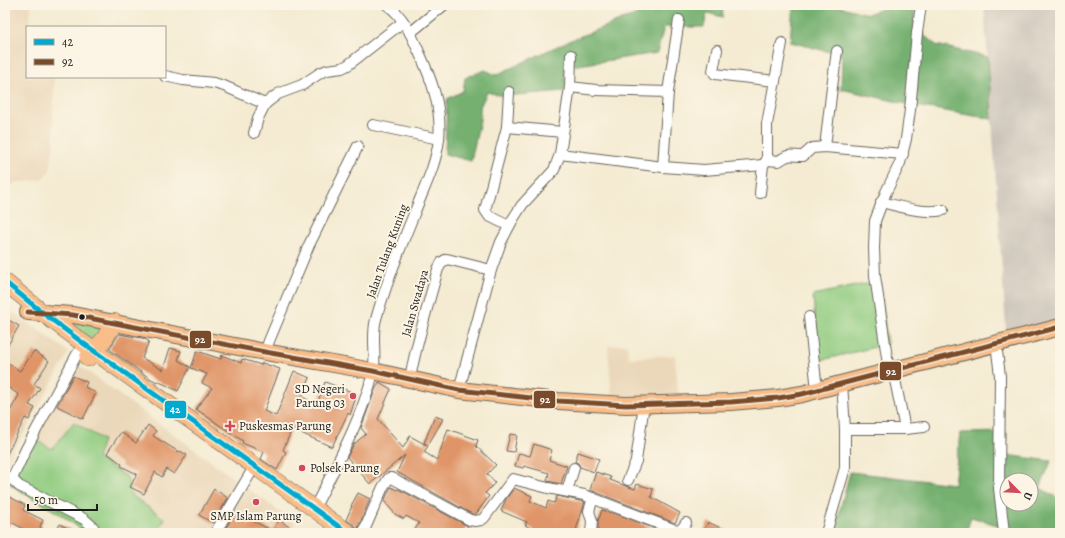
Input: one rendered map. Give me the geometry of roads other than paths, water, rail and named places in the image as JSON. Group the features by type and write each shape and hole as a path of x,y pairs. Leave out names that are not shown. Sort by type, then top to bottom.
{"highway":[{"path":"5,282 36,313"},
{"path":"5,293 36,313 230,455 314,509 348,533"},
{"path":"86,350 106,338 114,322"},
{"path":"230,455 250,474 333,533"}],"main road":[{"path":"36,313 73,315 114,322 265,352 410,378 459,390 566,402 626,405 731,402 778,398 817,390 1060,326"}],"street":[{"name":"Jalan Tulang Kuning","path":"314,509 363,406 373,371 373,334 376,321 400,251 434,165 439,139 437,102 434,88 426,67 410,33 403,22 387,5"},
{"path":"410,33 444,5"},
{"path":"904,429 891,371 875,276 875,221 903,154 908,125 918,21 922,5"},
{"path":"663,167 668,92 679,20"},
{"path":"254,133 258,118 265,104 278,94 302,85 327,70 342,68 348,65 403,22"},
{"path":"760,193 765,162 767,124 782,43"},
{"path":"717,50 713,71 715,74 775,81"},
{"path":"825,148 837,51"},
{"path":"459,390 491,270 501,242 522,205 554,170 560,154 570,87 571,55"},
{"path":"166,76 219,85 265,104"},
{"path":"570,87 596,90 668,92"},
{"path":"509,92 507,127 484,210 489,216 510,226"},
{"path":"373,125 439,139"},
{"path":"507,127 563,132"},
{"path":"265,352 309,246 358,146"},
{"path":"560,154 663,167 704,170 778,161 790,154 803,156 812,148 903,154"},
{"path":"882,202 921,211 943,210"},
{"name":"Jalan Swadaya","path":"410,378 422,327 438,269 442,262 446,259 491,270"},
{"path":"809,316 817,390"},
{"path":"996,343 1000,376 999,481 1004,533"},
{"path":"86,350 9,479 19,486 84,519 97,533"},
{"path":"826,533 845,468 845,429 842,383"},
{"path":"628,480 636,461 644,404"},
{"path":"845,429 904,429 924,427"},
{"path":"566,491 574,468"},
{"path":"215,533 250,474"},
{"path":"363,533 383,486 389,478 396,479 445,507 475,521 484,518 513,478 548,488 584,495 678,531 686,523"},
{"path":"591,533 592,521 589,511 593,498"}],"place":[{"name":"SD Negeri Parung 03","path":"353,396"},
{"name":"Puskesmas Parung","path":"230,426"},
{"name":"Polsek Parung","path":"302,468"},
{"name":"SMP Islam Parung","path":"256,502"}]}
